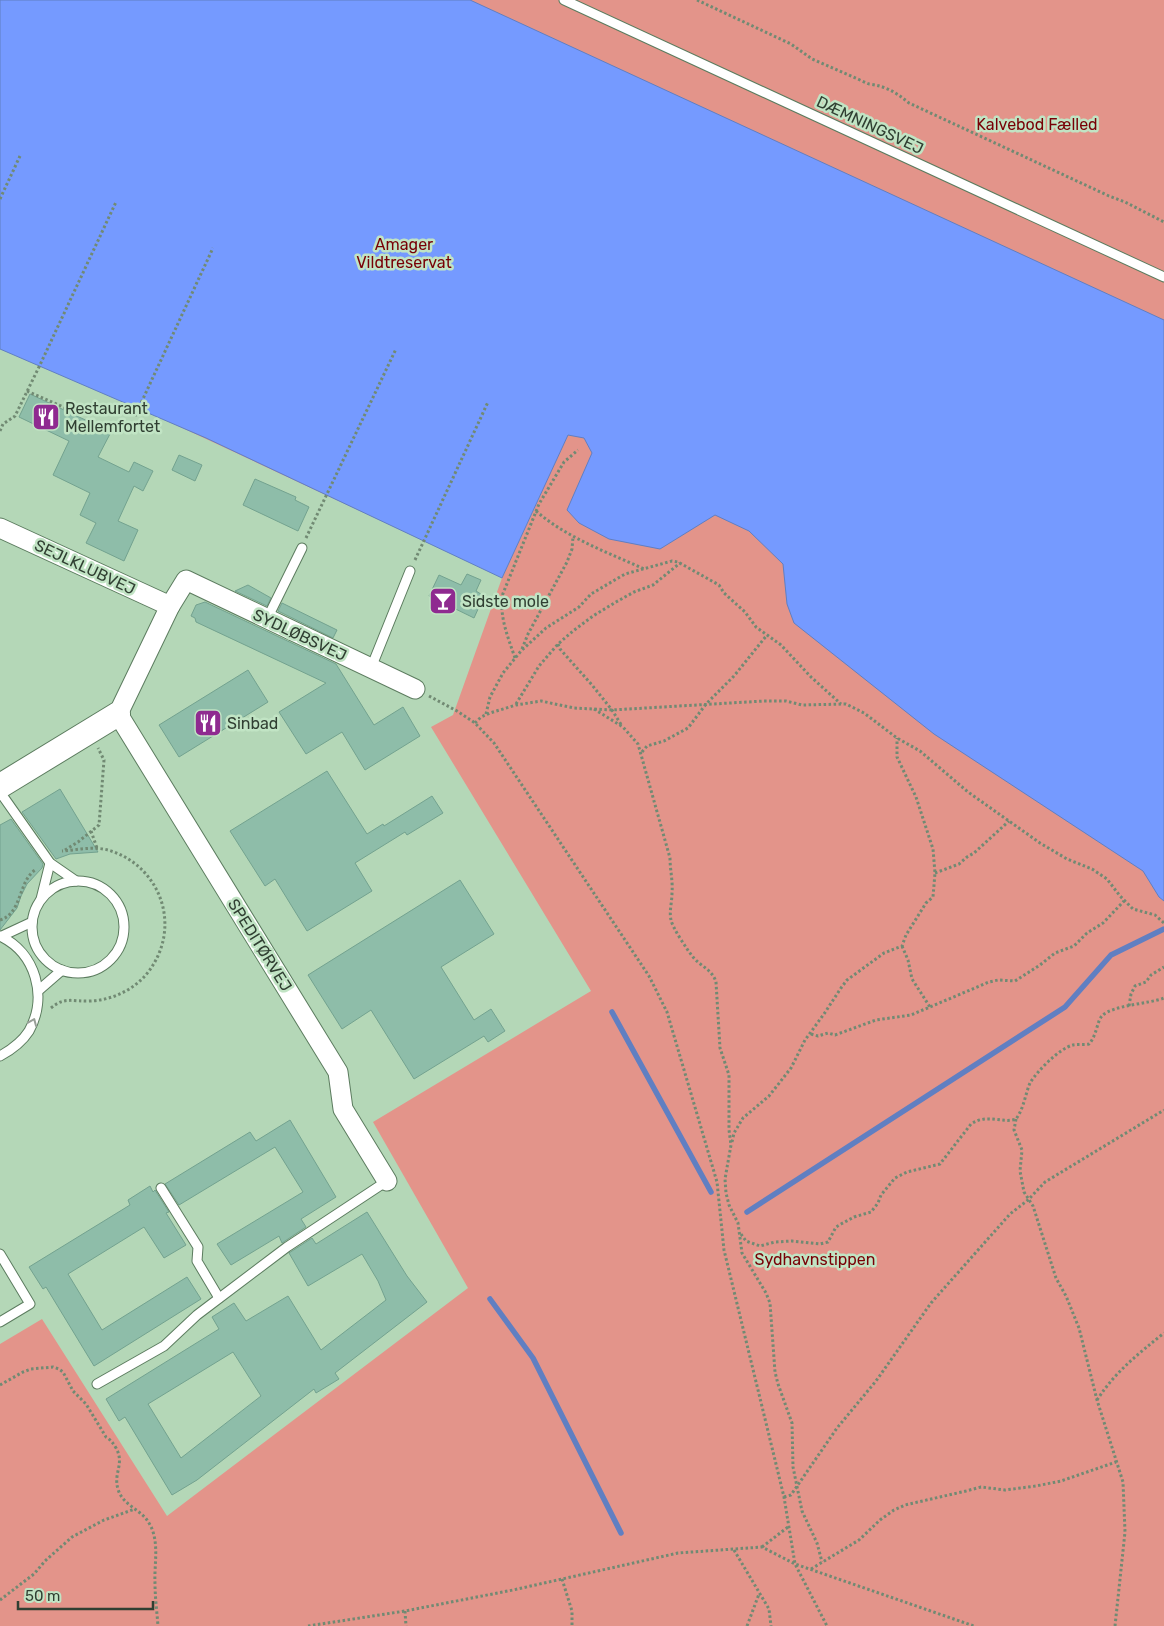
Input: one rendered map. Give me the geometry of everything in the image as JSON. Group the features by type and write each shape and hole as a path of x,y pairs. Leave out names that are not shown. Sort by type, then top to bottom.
{"street":[{"name":"SEJLKLUBVEJ","path":"0,528 170,606"},
{"name":"SYDLØBSVEJ","path":"170,606 186,580 415,689"},
{"path":"0,786 118,714 170,606"},
{"name":"SPEDITØRVEJ","path":"118,714 338,1072 343,1109 387,1181"}],"lane":[{"name":"DÆMNINGSVEJ","path":"564,0 1164,277"},
{"path":"267,619 302,548"},
{"path":"371,668 410,571"},
{"path":"0,792 50,863 76,881"},
{"path":"41,899 53,888 67,882 76,881 98,885 111,894 120,907 124,922 124,937 117,952 107,964 93,971 77,973 62,970 49,963 39,951 33,938 32,922 35,910 41,899 50,863"},
{"path":"1,936 32,922"},
{"path":"0,1056 14,1049 28,1032 37,1012 39,990 35,974 27,958 16,946 1,936"},
{"path":"39,990 62,970"},
{"path":"97,1384 164,1346 197,1315 287,1247 387,1181"},
{"path":"161,1188 198,1247 197,1261 219,1298"},
{"path":"0,1254 30,1304 0,1322"}],"path":[{"path":"697,0 791,44 812,59 869,84 879,85 892,90 909,104 1125,202 1164,222"},
{"path":"0,199 20,156"},
{"path":"0,431 3,424 15,416 116,202"},
{"path":"134,416 213,248"},
{"path":"302,548 396,349"},
{"path":"27,391 70,410"},
{"path":"410,571 488,402"},
{"path":"515,658 503,625 500,610 502,596 536,511 564,462 578,450"},
{"path":"536,511 545,520 574,537 644,569"},
{"path":"521,651 528,634 567,562 574,537"},
{"path":"486,715 490,697 503,673 521,651 546,628 579,607 591,594 625,574 672,561 680,563 719,586 745,612 756,627 781,646 841,704"},
{"path":"516,705 539,666 558,644 593,616 634,592 653,586 680,563"},
{"path":"642,752 647,746 683,732 706,704 734,676 767,635"},
{"path":"558,644 560,649 612,710 642,752 670,858 672,882 670,917 689,952 695,960 712,972 716,982 720,1048 729,1075 729,1130 731,1145"},
{"path":"415,689 457,711 475,723 494,743 644,968 667,1012 717,1182 724,1250 784,1497 795,1564 827,1626"},
{"path":"475,723 486,715 516,705 541,701 574,708 612,710 764,701 786,701 802,705 846,704 864,713 897,738 920,751 968,792 1060,855 1092,869 1107,879 1124,901 1133,909 1155,915 1164,923"},
{"path":"594,709 623,727"},
{"path":"89,732 104,760 99,825 91,831 97,848"},
{"path":"897,738 897,757 916,797 933,849 935,873 933,897 926,903 906,935 902,946 908,960 912,979 930,1007"},
{"path":"935,873 959,864 1000,830 1009,820"},
{"path":"48,1011 59,1002 106,1000 134,987 154,964 165,934 162,900 154,883 133,861 106,849 97,848 62,852"},
{"path":"811,1034 818,1036 828,1033 835,1035 876,1020 911,1015 989,982 998,980 1011,982 1020,979 1055,952 1074,946 1087,933 1103,922 1124,901"},
{"path":"822,1562 817,1543 802,1510 793,1466 792,1423 780,1392 776,1372 770,1303 742,1253 738,1223 729,1205 725,1179 734,1133 743,1118 769,1096 791,1068 801,1046 847,980 884,953 902,946"},
{"path":"1129,1006 1131,994 1135,986 1146,982 1151,975 1164,967"},
{"path":"1115,1626 1124,1532 1123,1482 1096,1400 1079,1328 1066,1296 1056,1278 1033,1206 1024,1192 1020,1171 1022,1150 1014,1130 1016,1119 1022,1109 1031,1082 1048,1061 1074,1045 1089,1044 1096,1033 1102,1016 1107,1012 1164,998"},
{"path":"784,1497 791,1495 798,1486 837,1428 876,1380 931,1303 1010,1214 1028,1200 1045,1182 1164,1110"},
{"path":"740,1234 752,1245 760,1246 775,1242 792,1241 825,1244 831,1239 834,1231 841,1224 854,1217 871,1212 881,1195 895,1178 907,1172 940,1164 975,1121 998,1118 1008,1121 1016,1119"},
{"path":"1096,1400 1125,1365 1164,1333"},
{"path":"0,1385 22,1372 53,1366 62,1372 73,1391 86,1404 106,1437 111,1440 120,1455 116,1479 120,1495 148,1520 154,1533 158,1626"},
{"path":"810,1569 859,1540 880,1520 904,1505 966,1491 975,1487 1004,1490 1061,1481 1116,1462"},
{"path":"0,1600 34,1574 72,1536 99,1522 135,1510"},
{"path":"762,1548 789,1526"},
{"path":"308,1626 405,1611 678,1553 762,1548 795,1564 974,1626"},
{"path":"734,1550 769,1609 771,1626"},
{"path":"562,1579 572,1611 572,1626"},
{"path":"747,1626 759,1593"},
{"path":"405,1611 406,1626"}],"green space":[{"path":"0,0 1164,0 1164,898 1159,897 1164,901 1164,1626 0,1626 0,1344 42,1319 167,1516 468,1288 373,1122 591,991 431,727 453,715 502,578 541,494 489,571 0,343"}],"water":[{"name":"Amager Vildtreservat","path":"0,0 470,0 1164,320 1164,901 1159,897 1143,871 934,734 794,623 787,604 783,564 749,531 715,515 660,549 609,539 579,523 567,510 592,453 584,438 568,435 502,578 206,438 0,349"}],"building":[{"path":"30,394 111,432 98,457 129,472 134,462 153,471 143,491 134,486 118,521 138,530 124,561 86,543 96,523 80,515 90,493 53,475 69,441 19,417"},
{"path":"179,455 202,465 195,481 172,470"},
{"path":"255,479 296,497 295,500 309,507 298,531 243,505"},
{"path":"467,574 481,580 476,591 484,596 474,618 429,596 439,575 461,585"},
{"path":"248,585 271,598 267,606 235,591"},
{"path":"205,602 336,664 374,725 403,707 420,736 365,770 342,732 306,754 279,712 326,683 196,622 195,618 191,616 196,605"},
{"path":"282,603 337,630 333,638 278,611"},
{"path":"248,670 268,702 179,757 159,725"},
{"path":"327,771 367,834 383,824 384,826 432,796 443,813 407,835 405,832 355,863 372,891 307,931 275,879 265,886 230,831"},
{"path":"60,789 98,852 70,854 56,859 22,812"},
{"path":"11,819 43,864 42,868 27,884 17,908 0,930 0,825"},
{"path":"460,880 494,934 441,967 474,1020 491,1009 505,1031 488,1042 484,1036 414,1079 371,1010 342,1029 308,975"},
{"path":"290,1120 336,1197 301,1219 306,1227 282,1243 279,1236 231,1265 217,1244 303,1192 275,1147 179,1205 165,1184 250,1132 256,1141"},
{"path":"150,1186 153,1192 155,1190 169,1212 166,1213 186,1245 164,1258 144,1227 68,1274 102,1330 187,1277 201,1299 94,1366 46,1287 43,1289 29,1267 130,1205 128,1200"},
{"path":"367,1212 407,1276 427,1302 335,1373 339,1379 316,1393 314,1389 197,1480 172,1495 125,1417 119,1421 106,1399 219,1329 212,1317 234,1303 246,1321 288,1296 321,1350 386,1300 378,1281 362,1254 308,1286 289,1253 312,1238 316,1244","holes":["233,1352 261,1396 181,1458 148,1404"]}],"waterway":[{"path":"747,1212 1065,1007 1111,955 1164,929"},
{"path":"612,1012 711,1192"},
{"path":"490,1299 533,1358 621,1533"}],"place":[{"name":"Restaurant Mellemfortet","path":"46,417"},
{"name":"Sidste mole","path":"443,601"},
{"name":"Sinbad","path":"208,723"}],"park label":[{"name":"Kalvebod Fælled","path":"1037,124"},
{"name":"Sydhavnstippen","path":"815,1259"}]}
